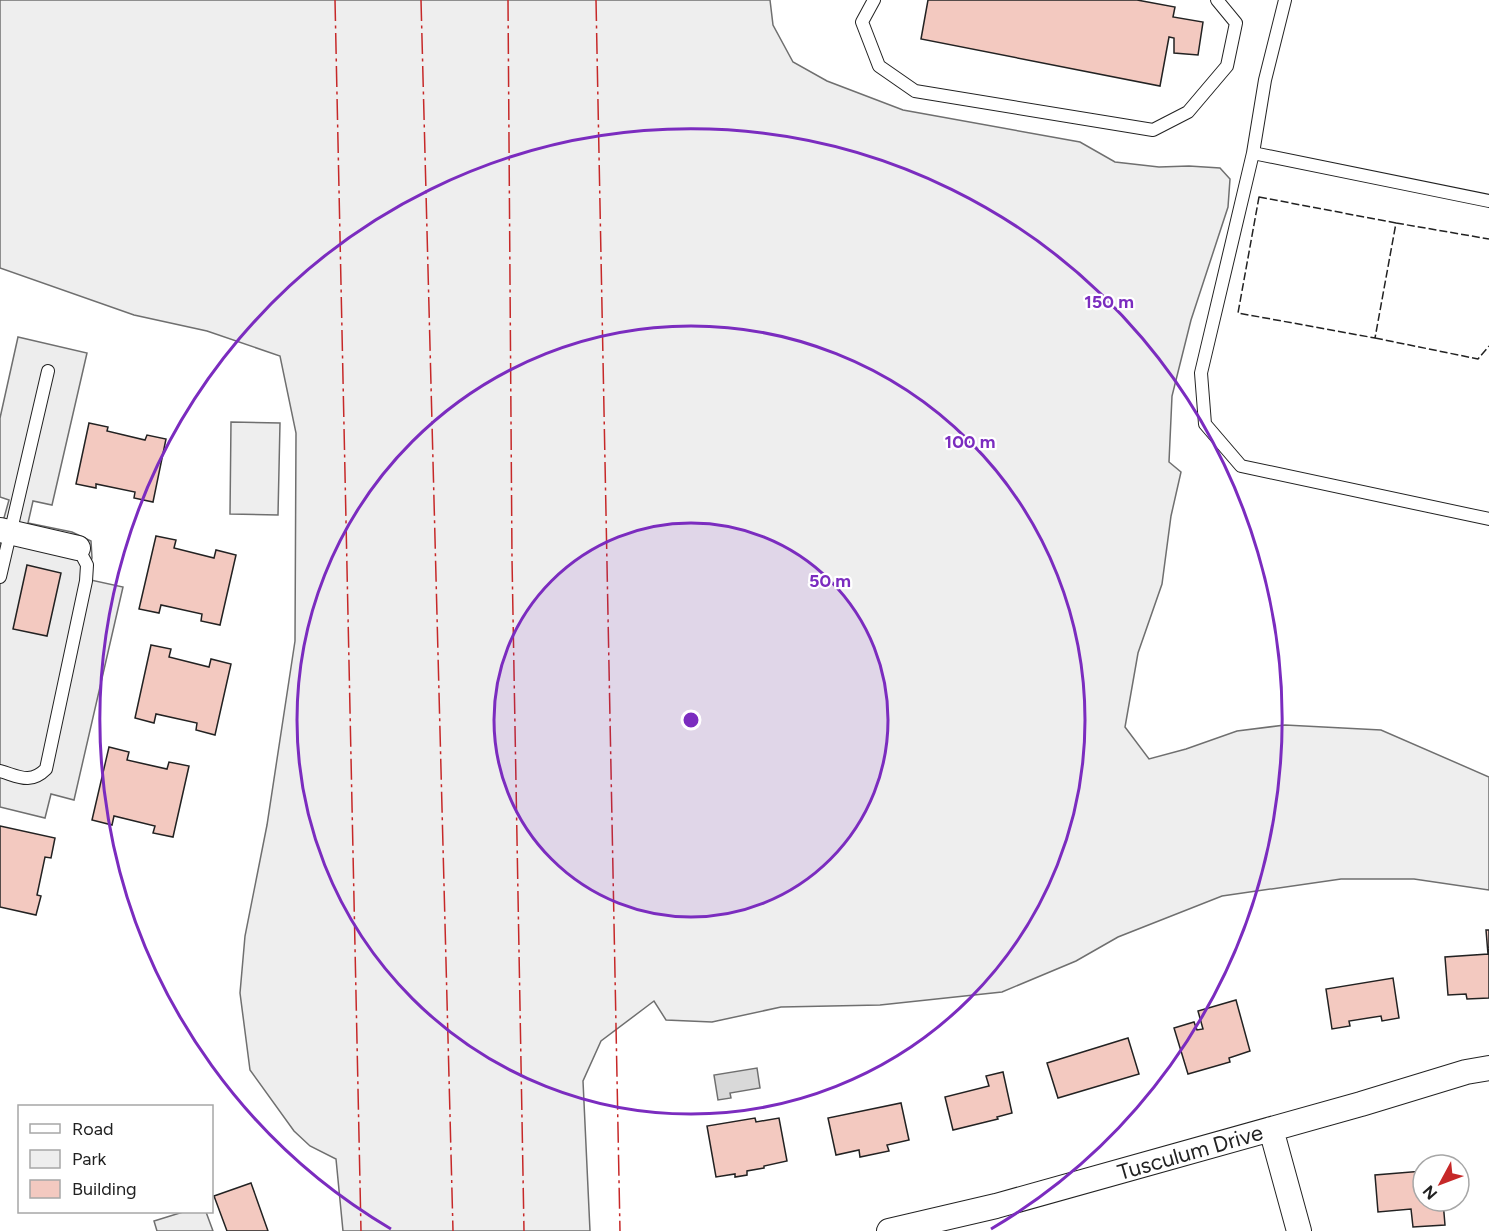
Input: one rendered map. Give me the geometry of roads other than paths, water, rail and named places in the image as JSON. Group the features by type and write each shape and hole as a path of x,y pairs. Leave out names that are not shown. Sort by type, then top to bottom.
{"street":[{"path":"5,531 78,549"},
{"name":"Tusculum Drive","path":"889,1231 984,1209 1466,1072 1489,1068"},
{"path":"1271,1129 1299,1231"}],"lane":[{"path":"874,0 862,22 879,66 915,91 1153,130 1188,112 1227,66 1236,23 1217,0"},
{"path":"1285,0 1265,80 1254,153 1201,374 1205,424 1241,466 1489,519"},
{"path":"1254,153 1489,201"},
{"path":"0,577 5,531 48,371"},
{"path":"0,771 28,779 39,776 46,769 86,581 87,565 78,549"}]}
